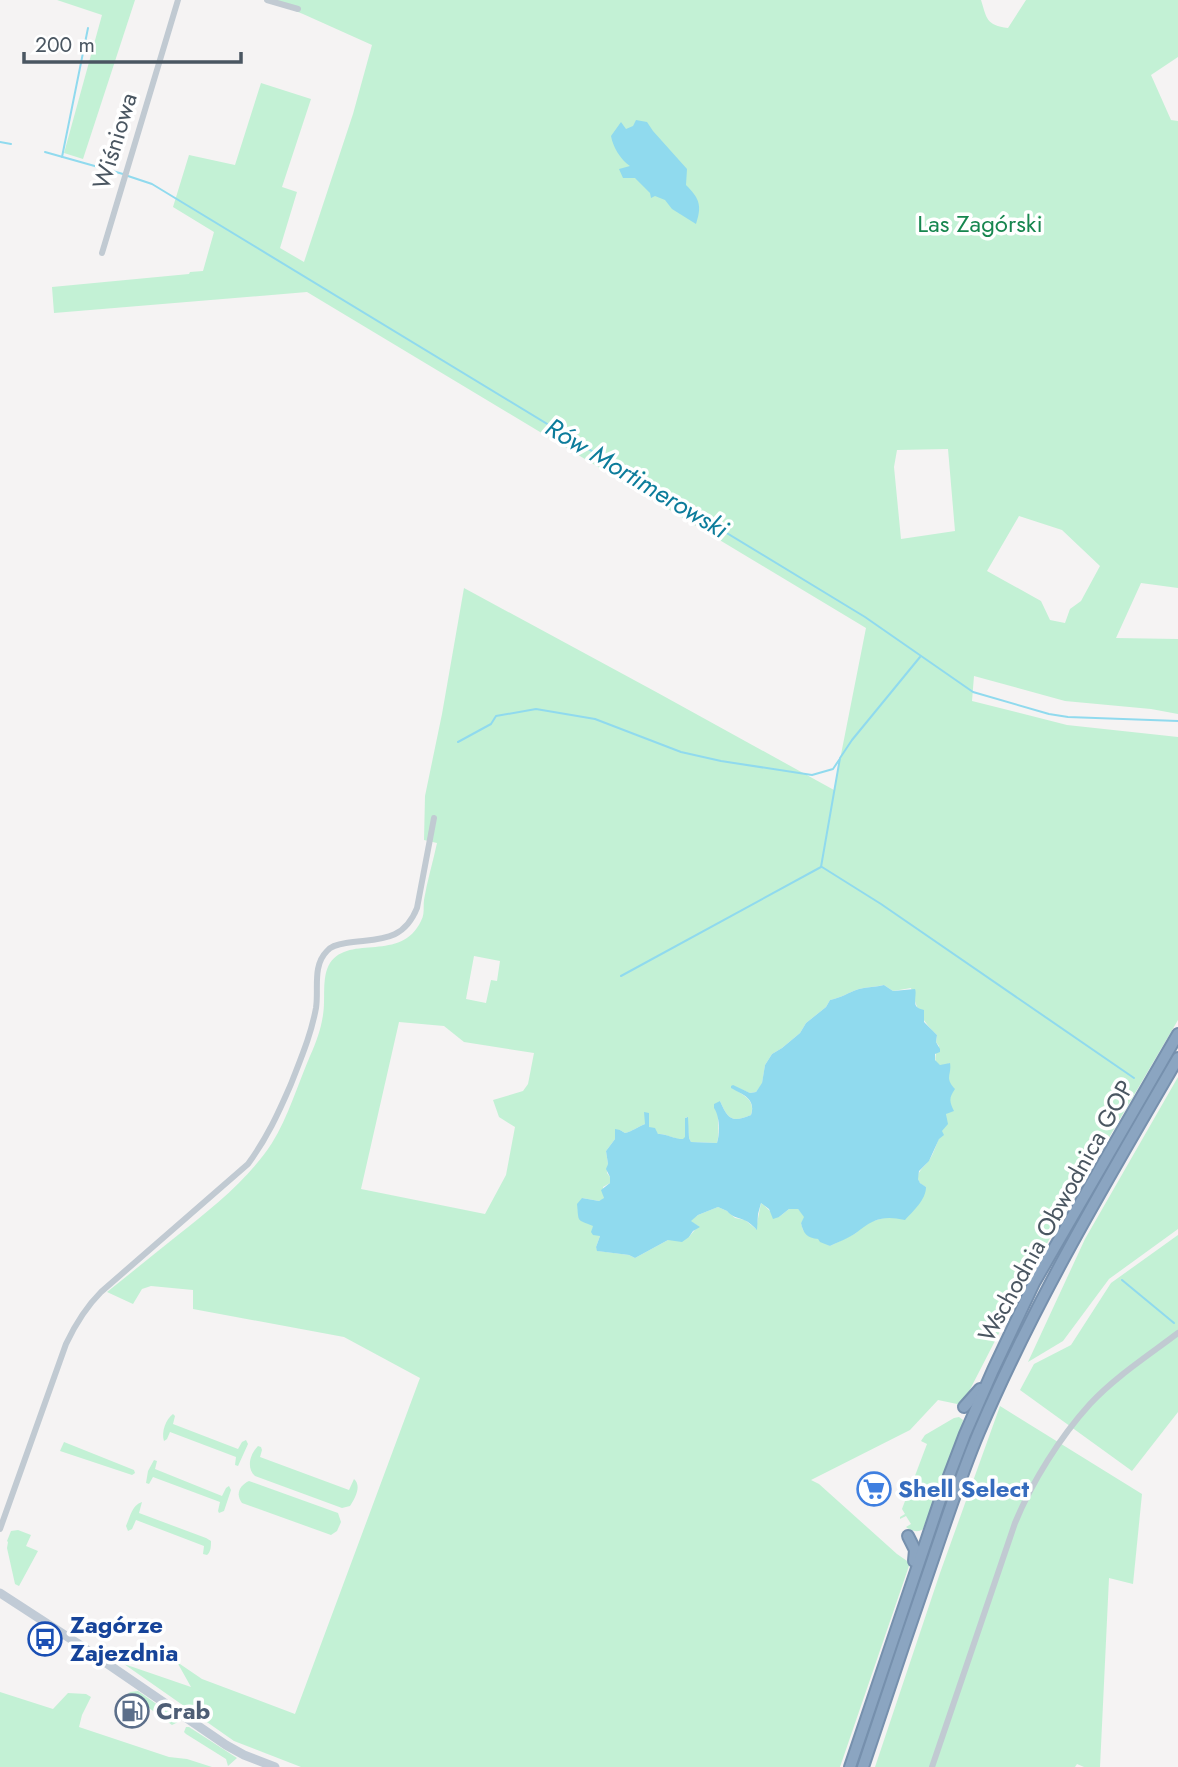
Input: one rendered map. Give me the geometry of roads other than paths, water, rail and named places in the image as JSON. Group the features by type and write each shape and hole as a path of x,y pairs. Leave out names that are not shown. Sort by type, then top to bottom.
{"highway":[{"name":"Wschodnia Obwodnica GOP","path":"850,1767 910,1585 965,1434 993,1370 1034,1283 1178,1034"},
{"name":"Wschodnia Obwodnica GOP","path":"863,1767 952,1503 1005,1373 1054,1274 1178,1058"},
{"path":"964,1406 975,1396 993,1370"},
{"path":"908,1536 915,1550 910,1585"}],"street":[{"name":"Wiśniowa","path":"102,253 178,0"},
{"path":"267,0 298,9"},
{"path":"0,1529 66,1344 76,1324 101,1292 241,1171 263,1143 274,1124 307,1045 317,999 317,972 320,962 327,950 338,945 386,939 397,934 412,920 417,908 433,818"},
{"path":"932,1767 1015,1523 1031,1488 1090,1404 1178,1333"},
{"path":"0,1593 226,1745 243,1755 275,1767"}],"water":[{"path":"636,120 647,122 687,169 686,185 698,203 696,224 672,209 665,200 655,196 651,198 650,193 635,178 623,178 619,169 630,166 623,160 611,136 621,122 626,129 633,126"},
{"path":"884,985 893,991 915,989 916,1006 924,1010 924,1022 937,1035 936,1042 940,1052 935,1054 935,1060 940,1065 950,1063 949,1079 955,1089 950,1100 954,1111 946,1114 948,1124 942,1131 944,1135 939,1139 929,1161 919,1171 918,1179 926,1187 924,1196 905,1220 879,1219 830,1246 806,1234 801,1223 804,1217 798,1209 789,1209 773,1219 769,1209 761,1203 757,1230 748,1222 718,1207 698,1215 691,1221 700,1227 682,1242 668,1240 635,1258 597,1251 600,1236 593,1235 593,1226 579,1220 577,1204 582,1198 599,1201 604,1198 601,1190 610,1183 606,1169 606,1151 615,1139 615,1129 625,1133 645,1124 644,1112 649,1113 649,1127 655,1128 658,1134 683,1139 685,1118 688,1117 691,1142 717,1143 719,1125 714,1104 720,1101 731,1118 739,1119 751,1115 750,1101 731,1086 750,1093 756,1092 762,1083 765,1065 772,1054 800,1033 806,1023 826,1007 830,1000 859,989"}],"waterway":[{"name":"Rów Mortimerowski","path":"62,157 88,28"},
{"path":"0,142 11,144"},
{"path":"45,152 123,174"},
{"name":"Rów Mortimerowski","path":"128,176 152,184 865,617 973,692 1068,717 1178,721"},
{"path":"621,976 821,867 840,758 920,657"},
{"path":"458,742 491,724 496,716 536,709 595,719 681,752 721,761 812,775 833,769 839,760"},
{"path":"822,867 881,904 1134,1078"},
{"path":"1122,1280 1174,1323"}],"place":[{"name":"Shell Select","path":"874,1489"},
{"name":"Zagórze Zajezdnia","path":"45,1639"},
{"name":"Crab","path":"132,1711"}],"park label":[{"name":"Las Zagórski","path":"980,224"}]}
